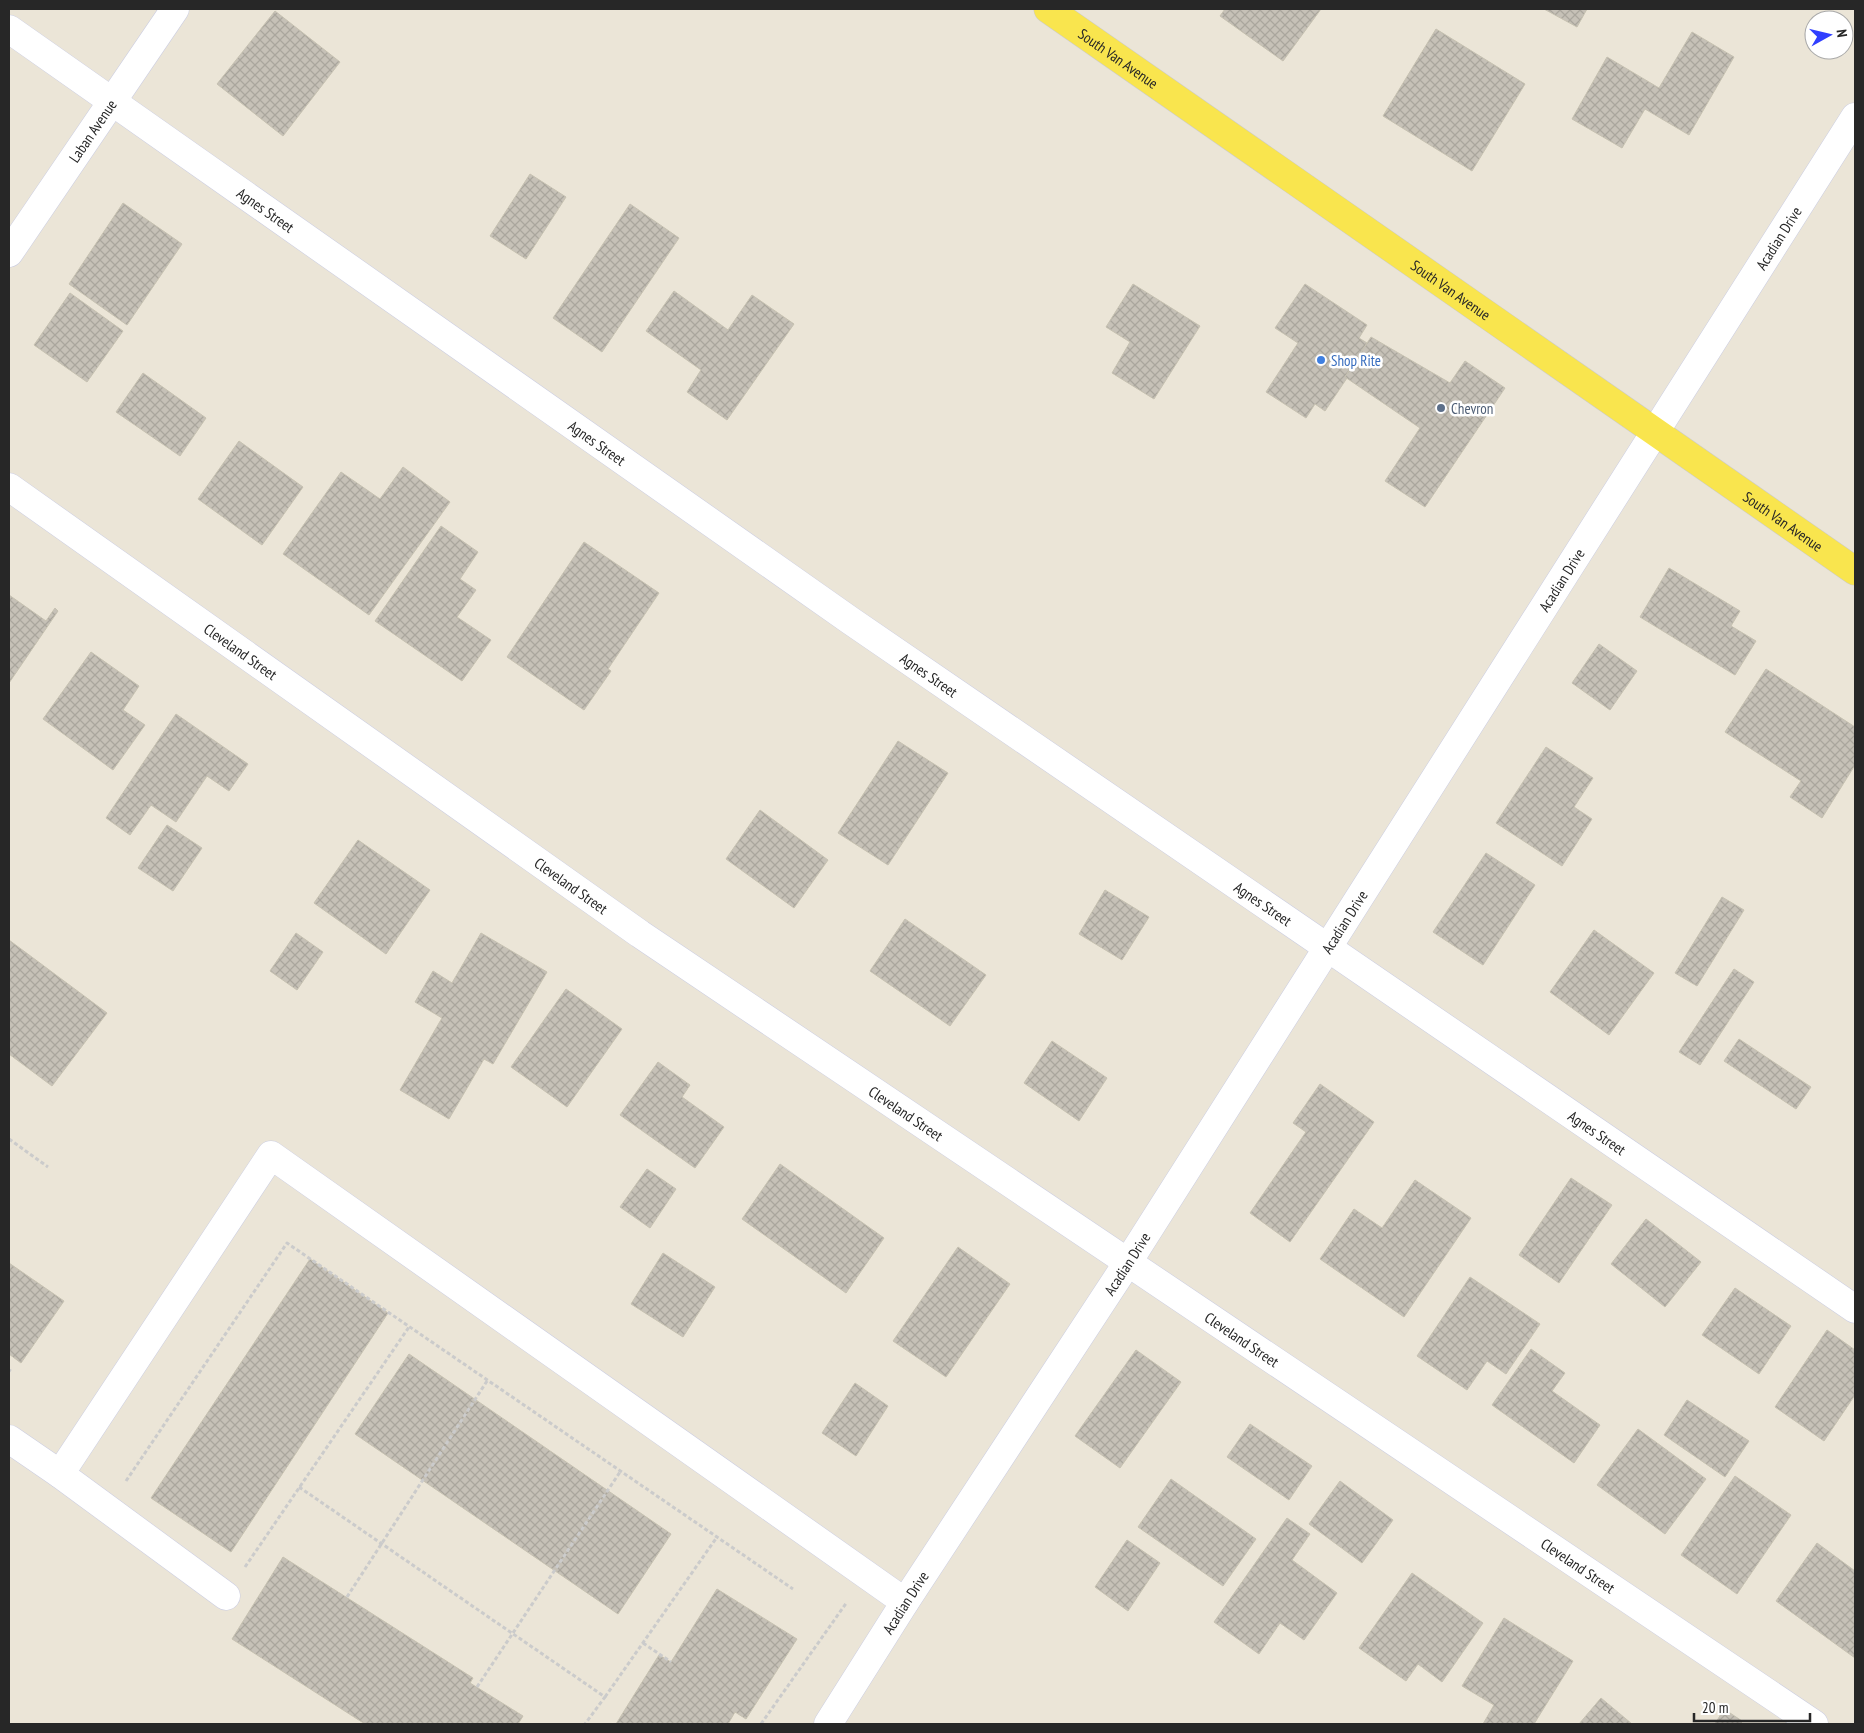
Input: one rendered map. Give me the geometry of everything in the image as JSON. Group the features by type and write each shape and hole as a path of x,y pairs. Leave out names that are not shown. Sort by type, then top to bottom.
{"main road":[{"name":"South Van Avenue","path":"1048,9 1855,571"}],"street":[{"name":"Laban Avenue","path":"9,253 175,9"},
{"name":"Agnes Street","path":"9,29 851,620 1855,1309"},
{"name":"Acadian Drive","path":"828,1724 905,1602 1128,1262 1855,117"},
{"name":"Cleveland Street","path":"9,487 640,934 1814,1724"},
{"path":"60,1474 271,1155 905,1602"},
{"path":"9,1439 107,1508 226,1596"}],"path":[{"path":"9,1139 48,1166"},
{"path":"107,1508 287,1243 793,1589"},
{"path":"226,1596 299,1486 409,1327"},
{"path":"347,1597 487,1381"},
{"path":"477,1687 620,1472"},
{"path":"299,1486 605,1697"},
{"path":"585,1724 717,1537"},
{"path":"760,1724 866,1575"},
{"path":"643,1643 671,1662"}],"building":[{"path":"1225,9 1321,9 1283,61 1220,16"},
{"path":"1544,9 1587,9 1577,27"},
{"path":"275,11 340,62 283,136 217,84"},
{"path":"1436,29 1525,84 1472,171 1383,116"},
{"path":"1692,32 1734,57 1689,135 1645,109 1622,148 1572,119 1607,57 1659,88"},
{"path":"530,174 566,197 526,259 490,236"},
{"path":"123,203 182,244 127,325 69,284"},
{"path":"630,204 679,238 602,352 553,318"},
{"path":"1133,284 1200,326 1154,399 1112,373 1130,342 1106,327"},
{"name":"Shop Rite","path":"1305,284 1367,325 1359,338 1367,343 1345,377 1347,378 1325,411 1315,404 1306,418 1266,392 1298,343 1275,328"},
{"path":"674,291 728,330 752,295 794,324 727,420 687,392 701,370 646,331"},
{"path":"70,293 123,331 87,382 34,345"},
{"name":"Chevron","path":"1371,337 1450,383 1465,361 1505,388 1425,507 1385,481 1420,428 1345,377"},
{"path":"143,373 206,418 180,456 116,412"},
{"path":"239,441 303,487 262,545 198,499"},
{"path":"403,467 450,502 369,615 283,554 341,472 380,499"},
{"path":"441,526 478,552 460,579 476,590 457,617 491,640 462,681 375,621"},
{"path":"584,542 659,593 608,669 611,671 584,710 507,657"},
{"path":"1669,568 1740,611 1731,626 1756,641 1735,675 1640,617"},
{"path":"9,595 46,621 55,608 58,611 9,683"},
{"path":"1599,644 1637,671 1610,710 1572,683"},
{"path":"91,652 139,686 123,710 145,725 113,770 43,719"},
{"path":"1766,669 1855,727 1855,765 1822,818 1790,797 1801,781 1725,732"},
{"path":"176,714 248,764 229,791 207,776 176,822 151,805 130,835 106,818"},
{"path":"898,741 948,773 888,865 838,833"},
{"path":"1546,747 1593,778 1574,807 1592,819 1562,866 1496,823"},
{"path":"760,810 828,860 794,908 726,859"},
{"path":"167,825 202,848 173,891 138,868"},
{"path":"358,840 430,890 386,954 314,903"},
{"path":"1486,853 1535,885 1483,965 1433,932"},
{"path":"1105,890 1149,917 1122,960 1079,934"},
{"path":"1722,897 1744,910 1697,986 1675,973"},
{"path":"905,919 986,975 950,1026 870,971"},
{"path":"1594,930 1654,973 1609,1035 1550,992"},
{"path":"296,933 323,952 297,990 270,971"},
{"path":"481,933 547,972 493,1064 484,1059 449,1119 400,1090 442,1018 415,1002 433,971 452,983"},
{"path":"9,940 107,1013 52,1086 9,1054"},
{"path":"1734,969 1754,982 1700,1065 1679,1052"},
{"path":"566,989 622,1029 567,1107 511,1067"},
{"path":"1739,1039 1811,1087 1796,1109 1724,1061"},
{"path":"1052,1041 1107,1078 1079,1121 1024,1083"},
{"path":"658,1062 690,1085 682,1097 724,1127 695,1168 620,1115"},
{"path":"1320,1084 1374,1122 1290,1242 1250,1213 1306,1132 1293,1123"},
{"path":"780,1164 884,1238 846,1293 742,1219"},
{"path":"647,1169 676,1189 650,1228 620,1207"},
{"path":"1571,1178 1612,1205 1559,1283 1519,1255"},
{"path":"1415,1180 1471,1218 1404,1317 1320,1259 1354,1209 1382,1228"},
{"path":"1646,1219 1701,1262 1665,1307 1611,1264"},
{"path":"958,1247 1010,1284 946,1377 893,1341"},
{"path":"663,1253 715,1287 683,1337 631,1304"},
{"path":"310,1259 388,1313 231,1552 151,1498"},
{"path":"9,1263 64,1301 21,1363 9,1354"},
{"path":"1470,1277 1540,1324 1506,1374 1487,1361 1467,1390 1417,1356"},
{"path":"1735,1288 1791,1326 1759,1374 1702,1335"},
{"path":"1827,1330 1855,1350 1855,1395 1824,1441 1775,1407"},
{"path":"1531,1349 1565,1373 1552,1391 1600,1425 1574,1463 1492,1405"},
{"path":"1136,1350 1181,1382 1120,1468 1075,1436"},
{"path":"409,1354 671,1534 618,1614 355,1434"},
{"path":"855,1383 888,1406 856,1456 822,1433"},
{"path":"1687,1400 1749,1441 1725,1477 1664,1435"},
{"path":"1250,1424 1312,1466 1289,1500 1227,1457"},
{"path":"1638,1429 1706,1479 1665,1534 1597,1485"},
{"path":"1735,1476 1791,1515 1737,1594 1681,1555"},
{"path":"1171,1479 1256,1539 1223,1586 1138,1527"},
{"path":"1340,1481 1393,1520 1362,1563 1309,1524"},
{"path":"1287,1518 1310,1534 1292,1560 1337,1593 1304,1640 1280,1623 1259,1654 1214,1622"},
{"path":"1127,1540 1160,1563 1128,1611 1095,1587"},
{"path":"1817,1543 1855,1571 1855,1658 1776,1601"},
{"path":"283,1557 473,1678 470,1683 523,1716 518,1724 365,1724 232,1639"},
{"path":"1412,1573 1483,1623 1442,1682 1418,1664 1406,1681 1359,1648"},
{"path":"717,1589 797,1639 746,1719 735,1712 728,1724 616,1724 659,1655 671,1662"},
{"path":"1504,1618 1573,1661 1534,1724 1483,1724 1494,1705 1462,1686"},
{"path":"1601,1698 1632,1724 1579,1724"},
{"path":"1724,1709 1742,1721 1741,1724 1715,1724"}],"place":[{"name":"Shop Rite","path":"1321,360"},
{"name":"Chevron","path":"1441,408"}]}
